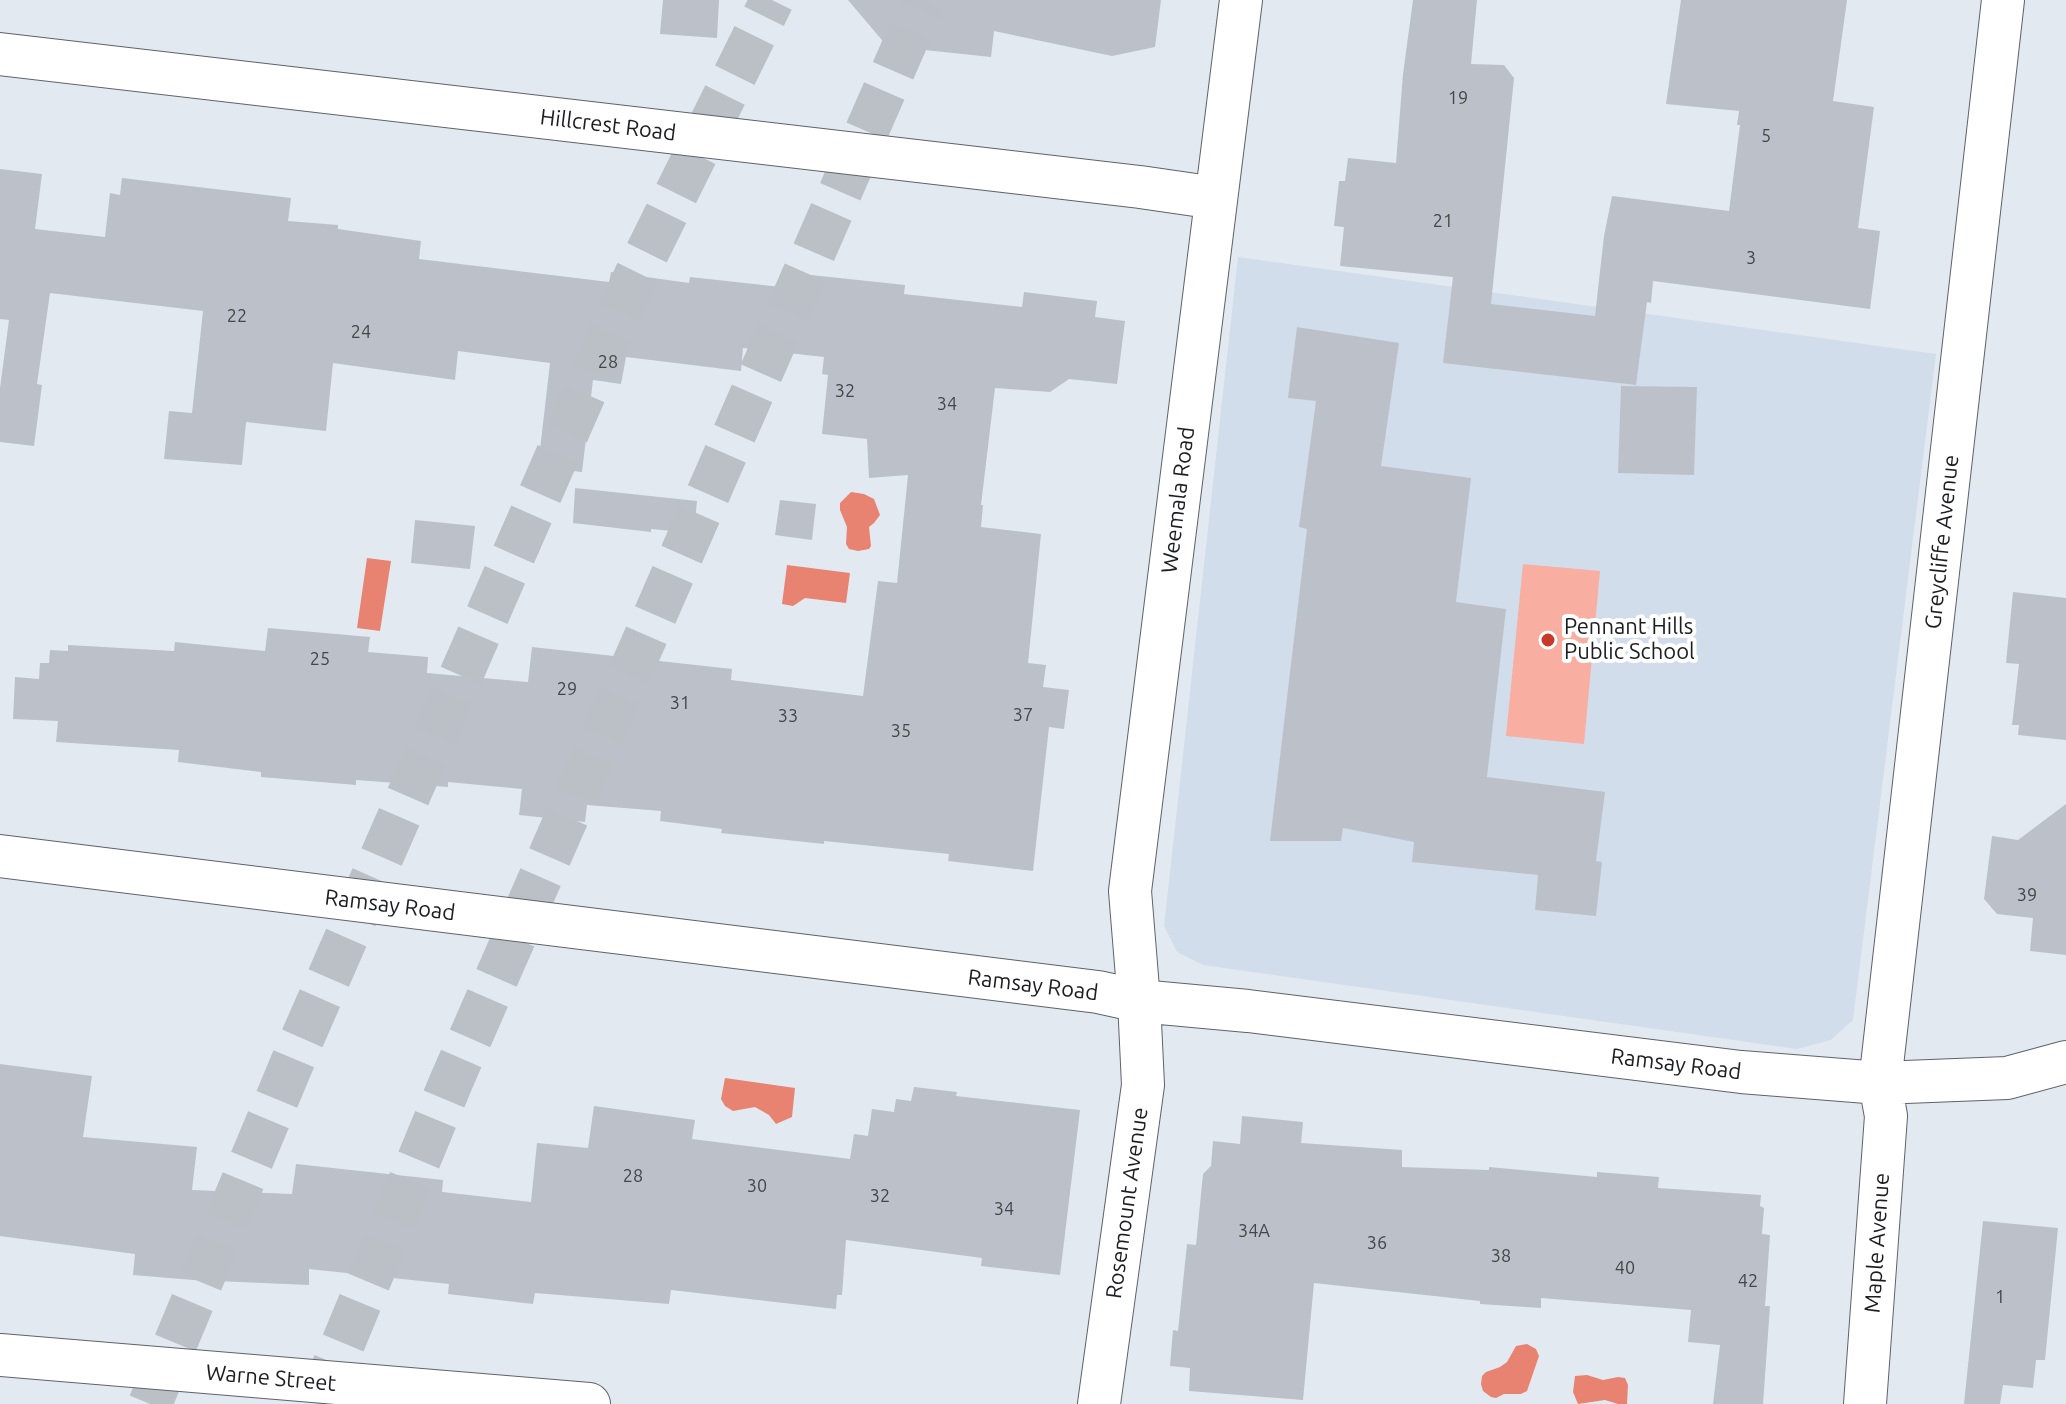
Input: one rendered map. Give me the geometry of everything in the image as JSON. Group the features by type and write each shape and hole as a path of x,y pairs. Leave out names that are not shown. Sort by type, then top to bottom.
{"street":[{"name":"Weemala Road","path":"1139,1001 1130,891 1241,0"},
{"name":"Greycliffe Avenue","path":"1880,1083 2003,0"},
{"name":"Hillcrest Road","path":"0,54 1216,198"},
{"name":"Ramsay Road","path":"0,856 1098,992 1139,1001 1264,1012 1741,1072 1880,1083 2007,1078 2066,1062"},
{"name":"Rosemount Avenue","path":"1099,1404 1143,1085 1139,1001"},
{"name":"Maple Avenue","path":"1865,1404 1886,1116 1880,1083"},
{"name":"Warne Street","path":"0,1355 589,1404"}],"shaded area":[{"name":"Pennant Hills Public School","path":"1238,257 1936,354 1853,1020 1831,1040 1797,1049 1203,965 1177,952 1164,926"},
{"path":"851,492 874,499 880,515 869,527 869,549 858,551 849,549 846,544 847,527 840,503"},
{"path":"367,558 391,561 380,631 357,628"},
{"path":"1523,564 1600,571 1584,744 1506,736"},
{"path":"787,565 850,573 846,603 805,598 793,606 782,604"},
{"path":"725,1078 795,1088 792,1117 776,1124 769,1115 755,1107 733,1111 721,1099"},
{"path":"1527,1344 1536,1349 1539,1356 1527,1391 1496,1398 1483,1391 1482,1376 1507,1362 1516,1346"},
{"path":"1587,1375 1603,1380 1625,1378 1628,1385 1627,1404 1605,1400 1578,1404 1573,1392 1575,1376"}],"building":[{"path":"663,0 719,0 717,38 660,34"},
{"path":"848,0 1161,0 1155,47 1112,56 994,31 991,57 887,46"},
{"path":"1413,0 1477,0 1471,64 1504,65 1514,78 1491,304 1595,316 1612,196 1729,211 1739,111 1666,104 1681,0 1847,0 1833,101 1874,107 1858,228 1880,231 1870,309 1653,281 1651,303 1647,302 1636,385 1443,363 1453,277 1340,266 1344,227 1334,226 1339,181 1345,181 1348,158 1396,163"},
{"path":"0,169 42,174 35,229 105,237 110,193 120,195 122,178 291,198 288,221 338,225 338,229 421,241 419,259 609,282 611,272 689,283 690,277 781,287 783,272 905,285 904,294 1022,307 1024,292 1097,301 1095,317 1125,321 1117,384 1069,379 1050,392 995,388 981,505 981,527 1041,534 1028,663 1046,665 1043,687 1069,690 1064,729 1049,727 1033,871 948,861 949,854 721,833 722,829 660,821 661,811 587,805 585,822 519,815 522,789 448,782 448,787 356,780 356,785 261,777 261,772 178,762 179,750 56,742 58,721 13,719 15,677 39,679 40,663 49,663 50,650 68,651 68,645 174,651 175,642 265,651 268,628 370,637 368,652 428,657 427,673 528,682 532,647 732,669 731,680 863,696 878,581 897,583 908,475 869,478 867,439 822,434 828,375 822,374 824,357 743,348 741,371 626,357 621,384 593,380 582,472 538,467 550,363 458,351 455,380 333,363 326,431 246,422 242,465 164,459 169,411 192,413 203,311 50,293 37,384 42,385 34,446 0,442 0,388 9,320 0,319"},
{"path":"1297,327 1399,343 1381,466 1471,478 1456,602 1506,609 1487,777 1605,792 1596,861 1602,862 1596,916 1535,910 1538,875 1412,862 1414,842 1343,828 1341,841 1270,841 1307,529 1299,527 1316,401 1288,398"},
{"path":"1621,386 1697,387 1694,475 1618,473"},
{"path":"575,488 697,501 694,533 651,529 651,532 573,523"},
{"path":"780,500 816,504 812,540 775,535"},
{"path":"415,520 475,526 470,569 411,563"},
{"path":"2013,592 2066,598 2066,740 2018,735 2019,725 2012,725 2019,664 2006,663"},
{"path":"2066,804 2066,955 2030,951 2033,918 1997,914 1984,899 1992,836 2018,840"},
{"path":"0,1064 92,1076 83,1137 197,1147 192,1190 292,1194 296,1164 443,1180 442,1192 531,1202 537,1143 588,1148 594,1106 695,1120 692,1139 850,1159 854,1134 868,1136 872,1109 894,1112 896,1099 911,1101 914,1087 957,1092 956,1096 1080,1110 1060,1275 981,1266 982,1258 846,1240 842,1295 837,1295 836,1309 671,1290 669,1304 535,1293 533,1304 448,1294 449,1284 309,1269 309,1285 133,1275 135,1254 0,1236"},
{"path":"1242,1116 1303,1122 1301,1143 1402,1150 1402,1167 1489,1170 1489,1167 1597,1177 1597,1172 1659,1177 1658,1188 1761,1195 1760,1206 1764,1208 1762,1234 1770,1235 1765,1306 1770,1306 1763,1404 1713,1404 1720,1345 1688,1342 1691,1310 1541,1298 1541,1308 1480,1304 1480,1301 1314,1283 1303,1400 1189,1391 1190,1368 1170,1366 1173,1330 1178,1331 1187,1244 1196,1245 1203,1174 1211,1166 1213,1141 1240,1144"},
{"path":"1983,1221 2058,1228 2045,1360 2036,1360 2033,1388 2003,1385 2000,1404 1964,1404"}],"tunnel":[{"path":"150,1404 302,1039 636,275 772,0"},
{"path":"318,1404 451,1082 924,0"}],"place":[{"name":"Pennant Hills Public School","path":"1548,640"}]}
